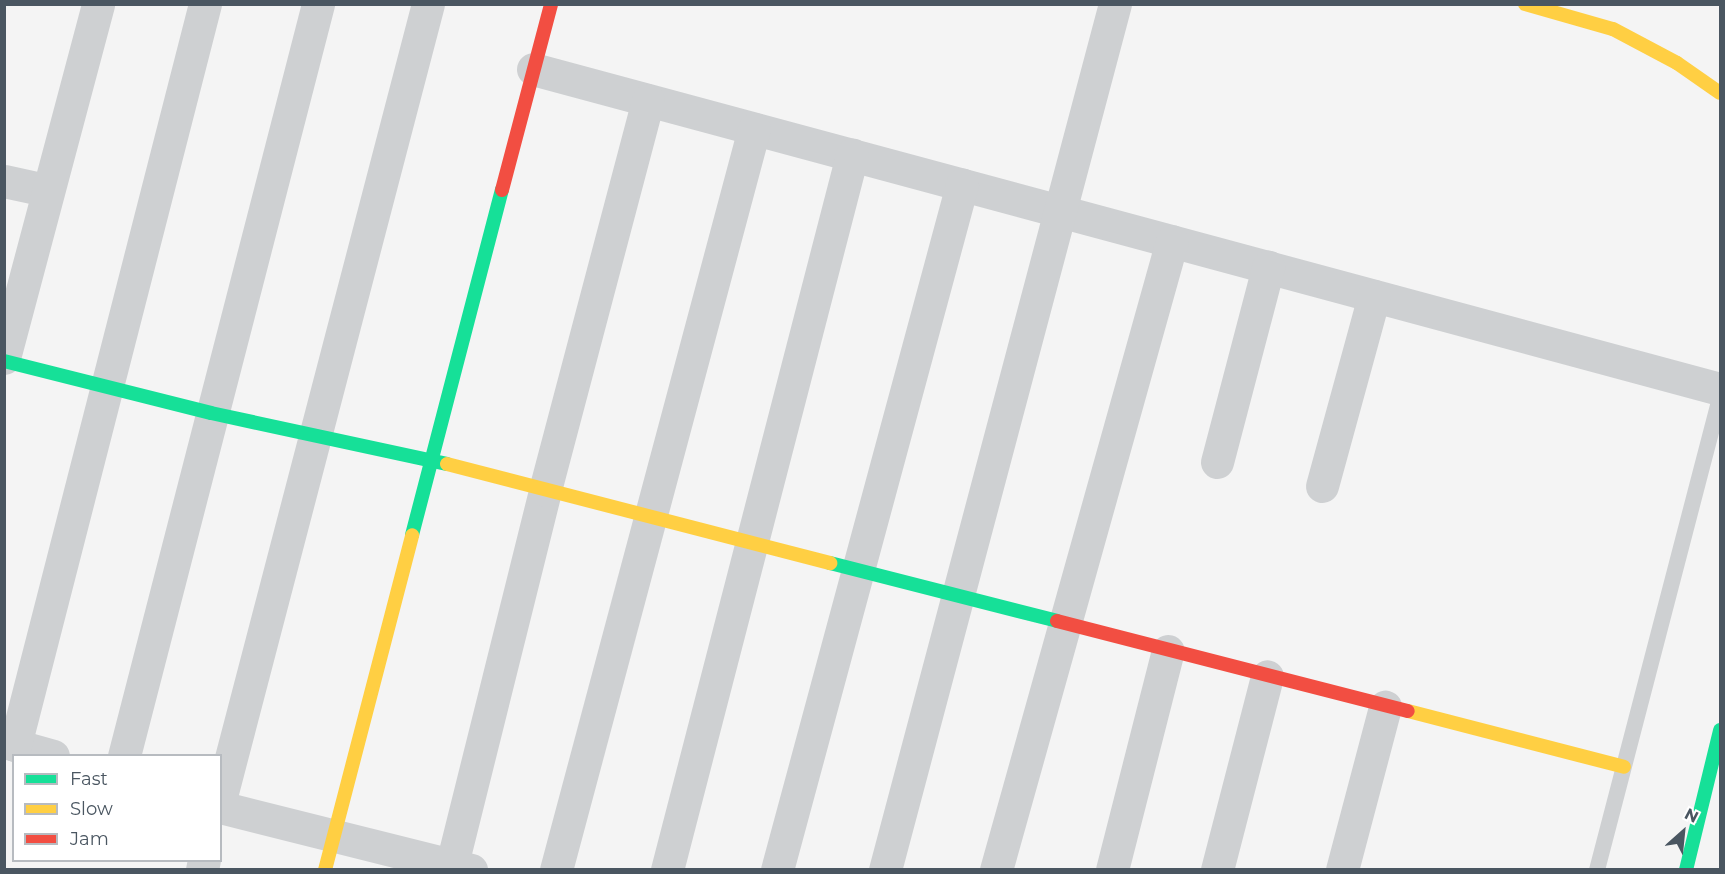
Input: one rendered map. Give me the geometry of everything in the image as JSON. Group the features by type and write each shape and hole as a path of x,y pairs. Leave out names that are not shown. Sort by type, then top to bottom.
{"street":[{"path":"98,4 46,190 4,360 210,413 314,437 431,460 750,541 855,572 1624,767"},
{"path":"46,754 10,743 106,388 205,4"},
{"path":"125,754 210,413 318,4"},
{"path":"222,792 428,4"},
{"path":"325,870 551,4"},
{"path":"885,870 960,597 1114,4"},
{"path":"1525,4 1612,29 1677,63 1720,93"},
{"path":"533,69 1720,389"},
{"path":"222,807 335,833 462,867 545,490 648,100"},
{"path":"556,870 648,516 754,129"},
{"path":"667,870 750,541 852,155"},
{"path":"4,180 46,190"},
{"path":"777,870 855,572 962,185"},
{"path":"996,870 1173,241"},
{"path":"1217,462 1268,267"},
{"path":"1322,486 1374,296"},
{"path":"1112,870 1168,651"},
{"path":"1217,870 1267,676"},
{"path":"1342,870 1385,707"},
{"path":"1686,870 1714,789 1720,730"}],"lane":[{"path":"1597,870 1720,399"}],"traffic: fast":[{"path":"412,535 502,190"},
{"path":"4,361 211,413 447,464"},
{"path":"830,563 1057,621"},
{"path":"1686,870 1720,730"}],"traffic: slow":[{"path":"1525,4 1613,29 1677,63 1720,93"},
{"path":"447,464 830,563"},
{"path":"325,870 412,535"},
{"path":"1408,711 1624,767"}],"traffic: jam":[{"path":"502,190 551,4"},
{"path":"1057,621 1408,711"}]}
